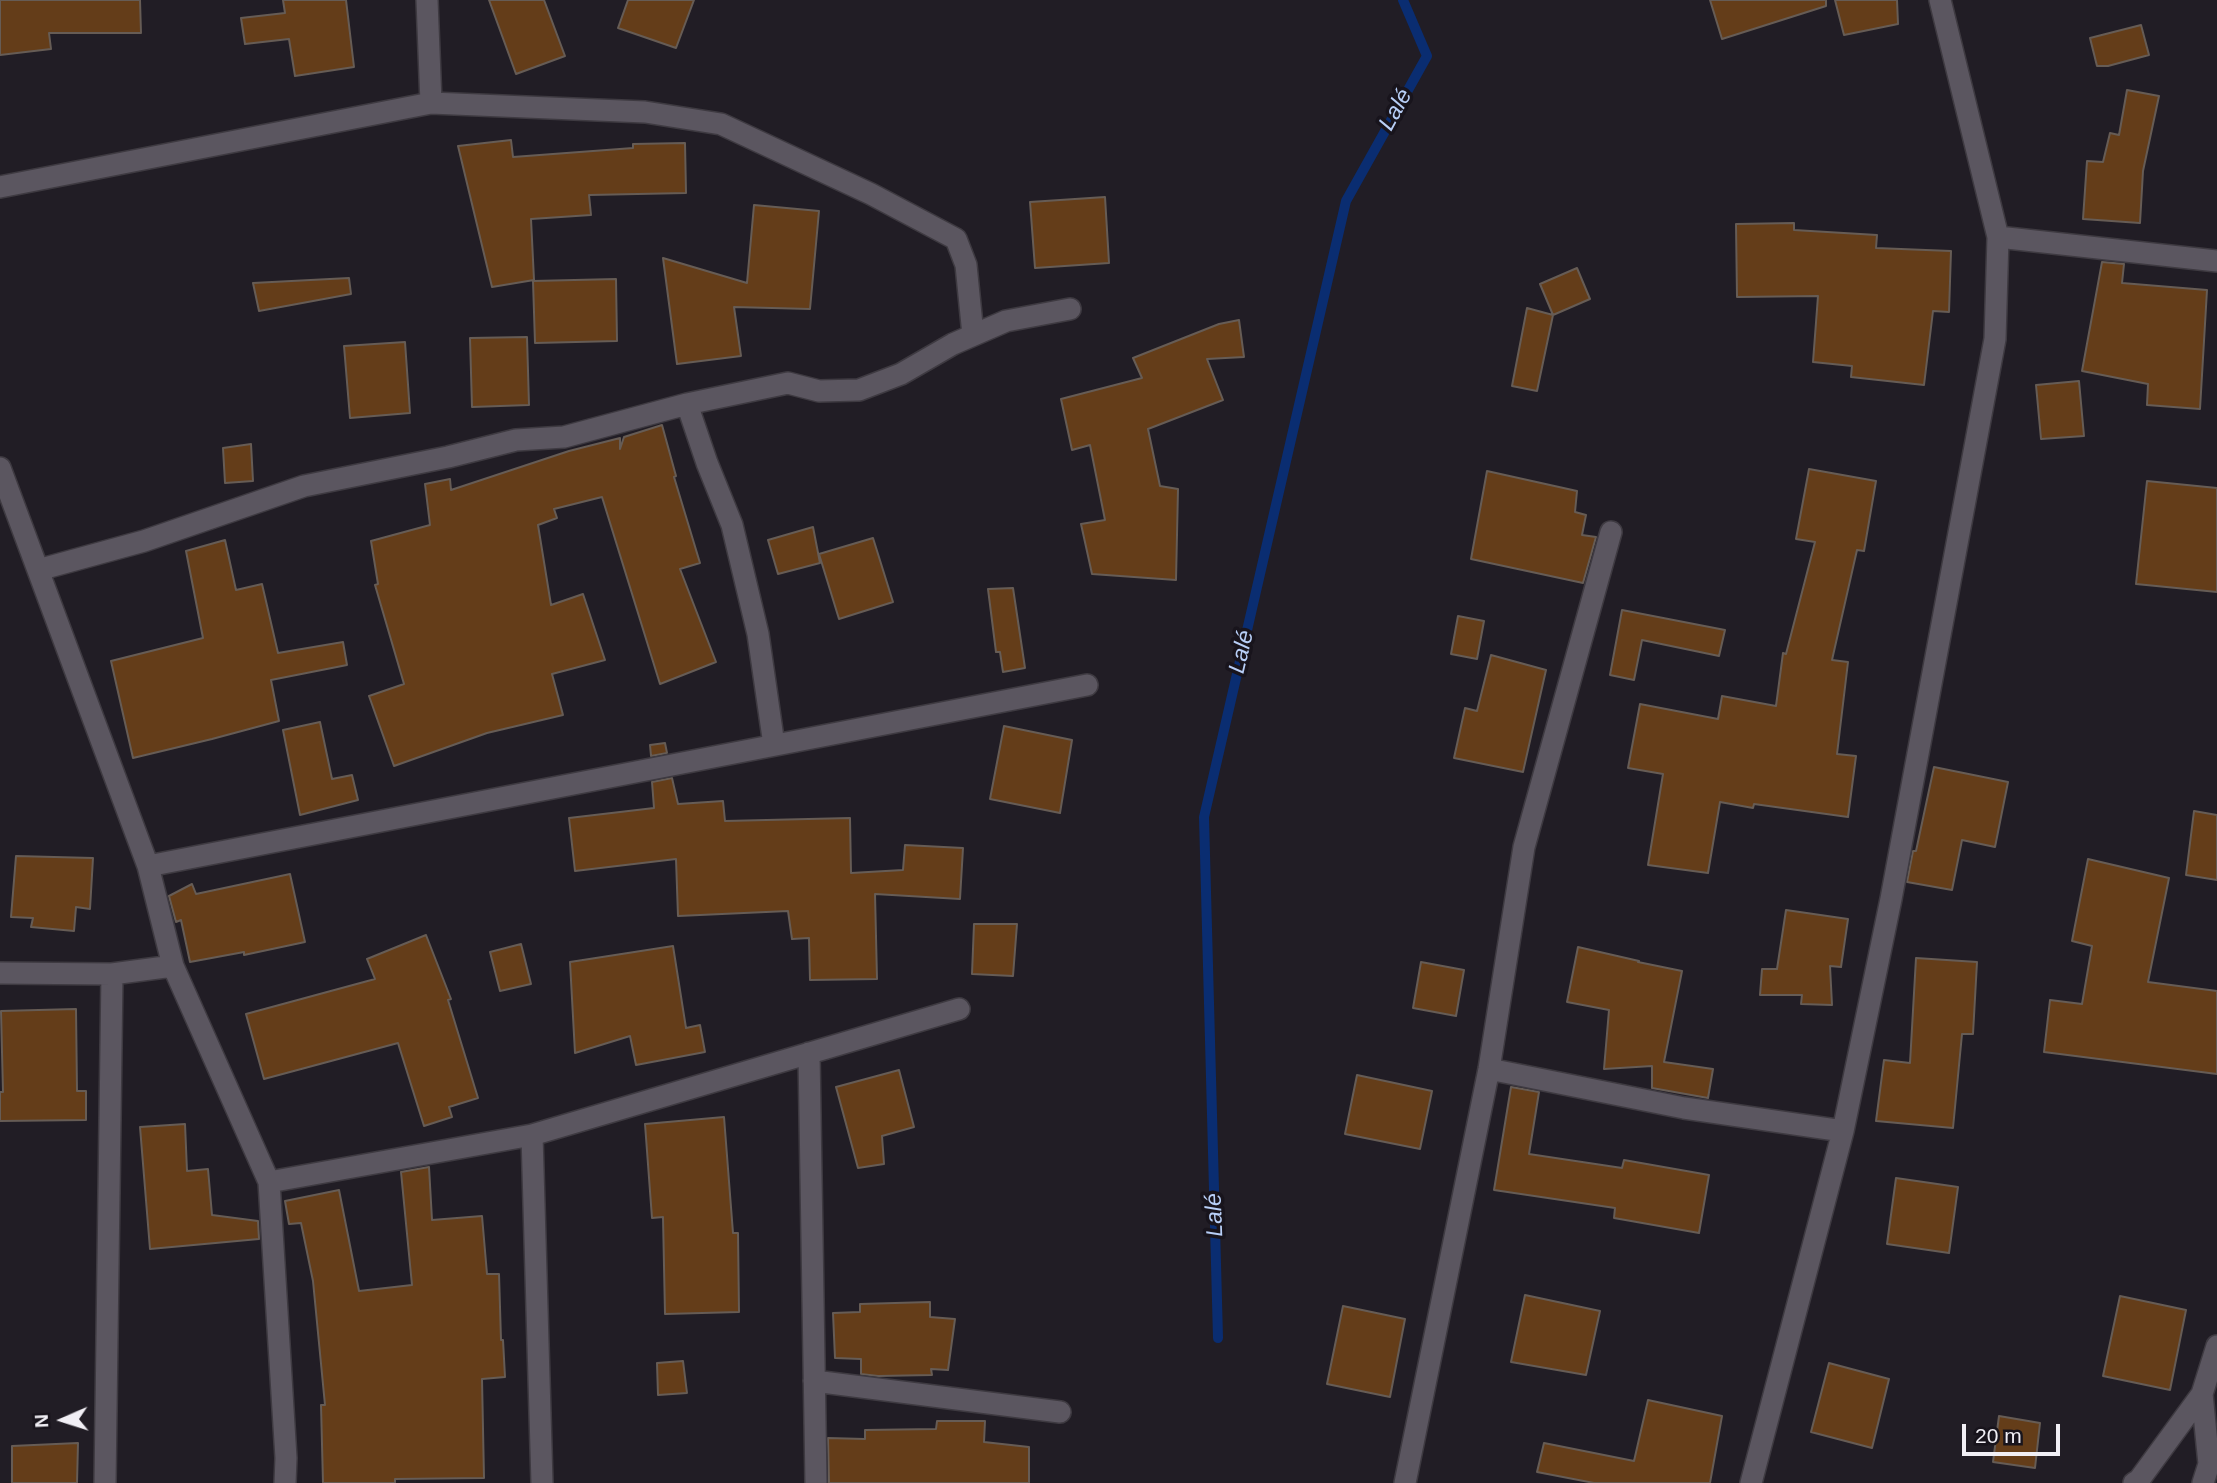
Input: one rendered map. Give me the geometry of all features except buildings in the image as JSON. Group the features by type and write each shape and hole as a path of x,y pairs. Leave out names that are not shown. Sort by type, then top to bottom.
{"street":[{"path":"427,0 431,103"},
{"path":"1751,1483 1843,1131 1891,899 1995,339 1998,237 1940,0"},
{"path":"0,187 431,103 645,112 721,124 871,194 956,239 967,265 973,335"},
{"path":"1998,237 2217,261"},
{"path":"38,569 144,541 304,486 448,457 516,440 564,437 687,404 788,383 819,391 859,390 901,374 953,344 1006,321 1070,309"},
{"path":"687,404 732,525 758,634 774,746"},
{"path":"0,468 148,866 173,966 269,1182 285,1483"},
{"path":"1405,1483 1489,1069 1524,847 1611,532"},
{"path":"148,866 1087,685"},
{"path":"0,973 111,974 173,966"},
{"path":"106,1483 111,974"},
{"path":"269,1182 532,1135 959,1009"},
{"path":"809,1054 816,1483"},
{"path":"1489,1069 1684,1108 1843,1131"},
{"path":"532,1135 542,1483"},
{"path":"2134,1483 2202,1394 2217,1346"},
{"path":"814,1381 1060,1412"},
{"path":"2202,1394 2209,1464 2203,1483"}],"waterway":[{"name":"Lalé","path":"1218,1338 1204,817 1346,201 1427,56 1403,0"}]}
